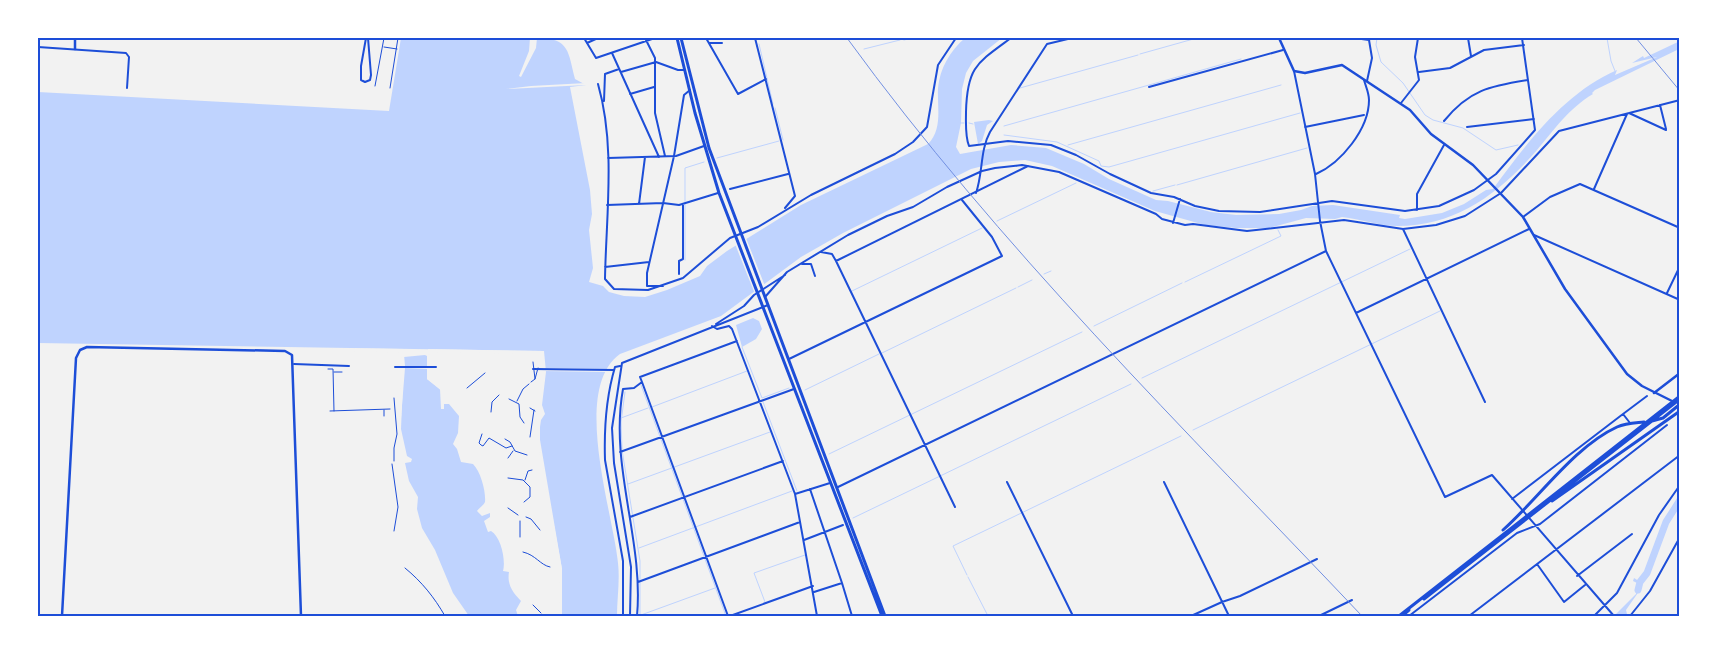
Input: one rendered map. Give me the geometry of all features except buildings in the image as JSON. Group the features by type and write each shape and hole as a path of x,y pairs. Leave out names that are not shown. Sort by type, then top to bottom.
{"highway":[{"path":"678,38 704,146 719,193 830,483 835,488"},
{"path":"681,38 709,148 884,616"},
{"path":"1400,616 1680,397"},
{"path":"1400,616 1478,552 1525,509 1582,452 1608,432 1630,423 1662,418 1679,405"},
{"path":"1478,552 1680,411"}],"street":[{"path":"75,38 75,49"},
{"path":"367,38 371,76 370,80 365,82 360,74 367,38"},
{"path":"375,86 384,38"},
{"path":"390,88 398,38"},
{"path":"584,38 596,58 655,38"},
{"path":"587,42 598,38"},
{"path":"645,38 656,62 655,113 665,156"},
{"path":"706,38 738,94 766,79"},
{"path":"755,38 795,196 784,210"},
{"path":"685,70 678,70 656,62 604,74 603,104 608,158 605,266 606,281 614,289 640,291 663,286 686,277 722,244 735,235 758,227 784,210 895,154 925,131 938,65 956,38"},
{"path":"1011,38 977,65 968,86 967,142 969,146 1024,140 1051,145 1076,155 1110,174 1151,193 1180,200 1195,206 1235,213 1281,210 1318,203 1345,202 1396,210 1416,210 1453,201 1489,180 1535,130 1522,38"},
{"path":"976,193 982,170 985,145 990,132 1047,44 1072,38"},
{"path":"1279,38 1294,71 1316,174 1320,220 1326,251 1445,497 1492,475 1577,576 1614,616"},
{"path":"1316,174 1338,162 1344,155 1366,115 1369,101 1365,79 1372,58 1370,39 1354,38"},
{"path":"1401,103 1418,85 1419,72 1416,57 1418,38"},
{"path":"1468,38 1471,56"},
{"path":"709,43 722,43"},
{"path":"1419,72 1441,71 1484,50 1524,45"},
{"path":"38,47 126,53 128,57 127,88"},
{"path":"383,47 397,49"},
{"path":"1149,86 1283,50"},
{"path":"612,53 658,157"},
{"path":"1294,71 1305,73 1342,65 1401,103 1431,134 1489,180 1524,217 1565,289 1627,374 1654,393 1679,405"},
{"path":"1444,120 1464,100 1490,86 1528,80"},
{"path":"598,84 603,104"},
{"path":"630,94 655,86"},
{"path":"663,286 646,285 649,262 674,156 684,95 690,90"},
{"path":"712,326 744,306 754,295 800,264 848,235 887,216 913,207 947,187 954,186 982,170 1003,166 1028,166 1066,174 1173,222 1255,231 1320,220 1354,220 1403,229 1428,226 1457,218 1501,192 1559,131 1680,100"},
{"path":"1628,113 1666,130 1660,105"},
{"path":"1594,189 1628,113"},
{"path":"1305,127 1366,115"},
{"path":"1467,127 1534,119"},
{"path":"1416,210 1417,194 1445,144"},
{"path":"608,158 674,156 704,146"},
{"path":"639,204 645,157"},
{"path":"836,261 1028,166"},
{"path":"730,189 789,174"},
{"path":"1524,217 1550,196 1577,184 1594,189 1680,228"},
{"path":"607,205 684,204 719,193"},
{"path":"788,360 1002,256 992,237 962,200"},
{"path":"1173,222 1180,200"},
{"path":"680,274 679,261 683,259 684,253 684,204"},
{"path":"1356,313 1531,228"},
{"path":"1403,229 1485,402"},
{"path":"1534,235 1680,300"},
{"path":"818,253 825,251 832,254 836,261 955,508"},
{"path":"835,488 1326,251"},
{"path":"605,266 649,262"},
{"path":"800,264 809,263 815,276"},
{"path":"1666,294 1680,266"},
{"path":"764,296 785,275"},
{"path":"623,616 623,561 605,453 606,418 614,370 617,365 620,366 627,359 768,305"},
{"path":"712,326 717,329 730,327 783,460 795,494 818,616"},
{"path":"737,341 640,377 683,498 729,616 813,586"},
{"path":"62,616 76,358 80,350 87,347 284,351 292,355 294,364 301,616"},
{"path":"533,362 535,379"},
{"path":"294,364 349,366"},
{"path":"620,366 612,428 614,463 631,566 630,616"},
{"path":"395,367 436,367"},
{"path":"524,423 521,419 517,402 523,390 535,379 538,368"},
{"path":"328,369 333,369 334,411"},
{"path":"533,369 614,370"},
{"path":"333,372 342,372"},
{"path":"467,388 485,373"},
{"path":"1654,393 1680,373"},
{"path":"637,616 637,562 620,452 619,418 623,389 634,388 642,382"},
{"path":"620,452 795,388"},
{"path":"491,412 492,402 499,395"},
{"path":"1512,499 1647,396"},
{"path":"394,398 397,434 394,461"},
{"path":"510,399 517,402"},
{"path":"530,408 534,410 530,437"},
{"path":"330,411 390,409"},
{"path":"384,410 384,416"},
{"path":"1623,414 1630,423"},
{"path":"1409,616 1516,533 1536,526 1666,425"},
{"path":"482,434 479,443 483,446 489,438 506,448 512,446"},
{"path":"505,439 514,450 527,455"},
{"path":"508,458 514,450"},
{"path":"1469,616 1680,455"},
{"path":"629,518 783,460"},
{"path":"392,464 398,514 394,531"},
{"path":"524,502 531,493 525,481 527,473 532,470"},
{"path":"508,478 525,481"},
{"path":"1007,482 1073,616"},
{"path":"1164,482 1229,616"},
{"path":"795,494 830,483"},
{"path":"1594,616 1617,593 1659,515 1680,485"},
{"path":"810,489 852,616"},
{"path":"508,508 518,515"},
{"path":"526,517 540,530"},
{"path":"520,521 520,537"},
{"path":"637,582 800,522"},
{"path":"804,540 843,525"},
{"path":"1577,576 1632,534"},
{"path":"1630,616 1650,591 1680,538"},
{"path":"522,552 534,555 544,566 550,567"},
{"path":"1191,616 1240,596 1317,559"},
{"path":"1537,564 1564,602 1585,585"},
{"path":"405,568 435,601 445,616"},
{"path":"814,592 842,583"},
{"path":"1319,616 1352,600"},
{"path":"533,605 541,614"}],"water":[{"path":"401,38 530,38 529,51 519,76 521,77 536,48 537,38 556,41 566,48 575,79 586,85 570,87 590,190 592,214 589,230 593,268 589,282 603,286 609,292 624,296 645,297 700,276 707,266 727,251 801,205 928,144 936,132 938,88 943,67 950,54 965,38 1002,38 973,61 966,73 962,89 961,123 956,147 960,154 1011,145 1046,148 1084,164 1109,179 1156,200 1168,201 1211,212 1236,215 1279,214 1312,206 1333,205 1400,215 1399,218 1405,219 1442,213 1464,204 1486,190 1493,189 1548,121 1580,92 1617,70 1615,75 1657,57 1632,63 1643,56 1644,58 1680,41 1679,49 1595,90 1593,94 1569,113 1523,166 1508,180 1475,204 1439,220 1398,226 1342,217 1335,219 1306,218 1269,228 1236,228 1205,225 1155,211 1052,166 1025,160 999,162 971,169 843,233 801,257 721,316 620,354 606,371 598,394 597,422 599,453 618,563 617,616 562,616 562,569 539,434 541,420 545,414 542,405 546,372 544,351 38,343 38,92 389,111"},
{"path":"993,121 987,125 982,141 978,144 974,122"},
{"path":"753,318 759,321 762,329 756,339 742,347 736,325"},
{"path":"427,356 427,379 440,389 441,409 444,409 444,404 449,404 459,416 458,433 453,444 457,449 461,462 473,464 481,477 485,502 477,511 482,516 490,513 490,517 484,521 488,532 491,531 498,538 503,555 503,571 509,572 511,588 521,601 516,610 518,616 469,616 453,593 435,550 422,528 417,509 418,497 409,481 405,463 411,462 412,459 407,456 401,429 404,357"},
{"path":"1634,578 1642,583 1642,587 1626,610 1627,614 1614,616 1636,594 1637,583 1633,581"}],"pier":[{"path":"586,83 586,85 506,89 531,86"},
{"path":"746,238 765,286 755,294 735,244"},
{"path":"327,348 405,349 404,353 327,350"},
{"path":"428,349 544,351 543,368 608,369 606,372 543,371 541,354 430,352 428,353 430,356 429,378 441,387 443,392 427,379 427,369 405,368 401,418 399,418 402,356 404,354 405,366 427,366"},
{"path":"540,417 540,449 562,569 562,616 559,616 560,569 536,434"}],"waterway":[{"path":"904,40 912,38"},
{"path":"1140,54 1197,38"},
{"path":"1377,38 1376,45 1381,62 1403,83 1425,115 1433,120 1463,128 1496,150 1518,145"},
{"path":"1607,38 1611,61 1615,71"},
{"path":"864,49 900,40"},
{"path":"759,44 773,104"},
{"path":"1020,88 1138,55"},
{"path":"1004,126 1241,59"},
{"path":"1068,145 1281,85"},
{"path":"775,108 783,140"},
{"path":"1004,135 1057,142 1099,161 1101,166 1109,167 1300,113"},
{"path":"969,123 973,124"},
{"path":"717,158 779,141"},
{"path":"1177,185 1307,148"},
{"path":"685,260 685,168 704,162"},
{"path":"997,221 1076,183"},
{"path":"1153,191 1175,185"},
{"path":"852,291 982,228"},
{"path":"1185,282 1281,236 1278,230"},
{"path":"1142,378 1410,249"},
{"path":"1044,274 1051,271"},
{"path":"1018,287 1032,280"},
{"path":"1094,326 1182,283"},
{"path":"882,353 1016,288"},
{"path":"1193,430 1440,311"},
{"path":"829,454 1082,332"},
{"path":"742,347 762,398 789,388"},
{"path":"805,390 879,354"},
{"path":"652,407 747,371"},
{"path":"853,518 1131,384"},
{"path":"641,385 726,616"},
{"path":"625,392 621,422 622,450 640,561 640,616"},
{"path":"763,402 797,491"},
{"path":"621,418 648,408"},
{"path":"628,484 770,432"},
{"path":"967,575 953,546 1181,436"},
{"path":"639,548 792,491"},
{"path":"1638,590 1640,582 1647,573 1666,522 1680,500"},
{"path":"765,602 754,573 805,555"},
{"path":"968,577 988,616"},
{"path":"641,615 715,588"}],"railway":[{"path":"847,38 905,115 1030,263 1161,406 1362,616"},
{"path":"1636,38 1680,91"}]}
